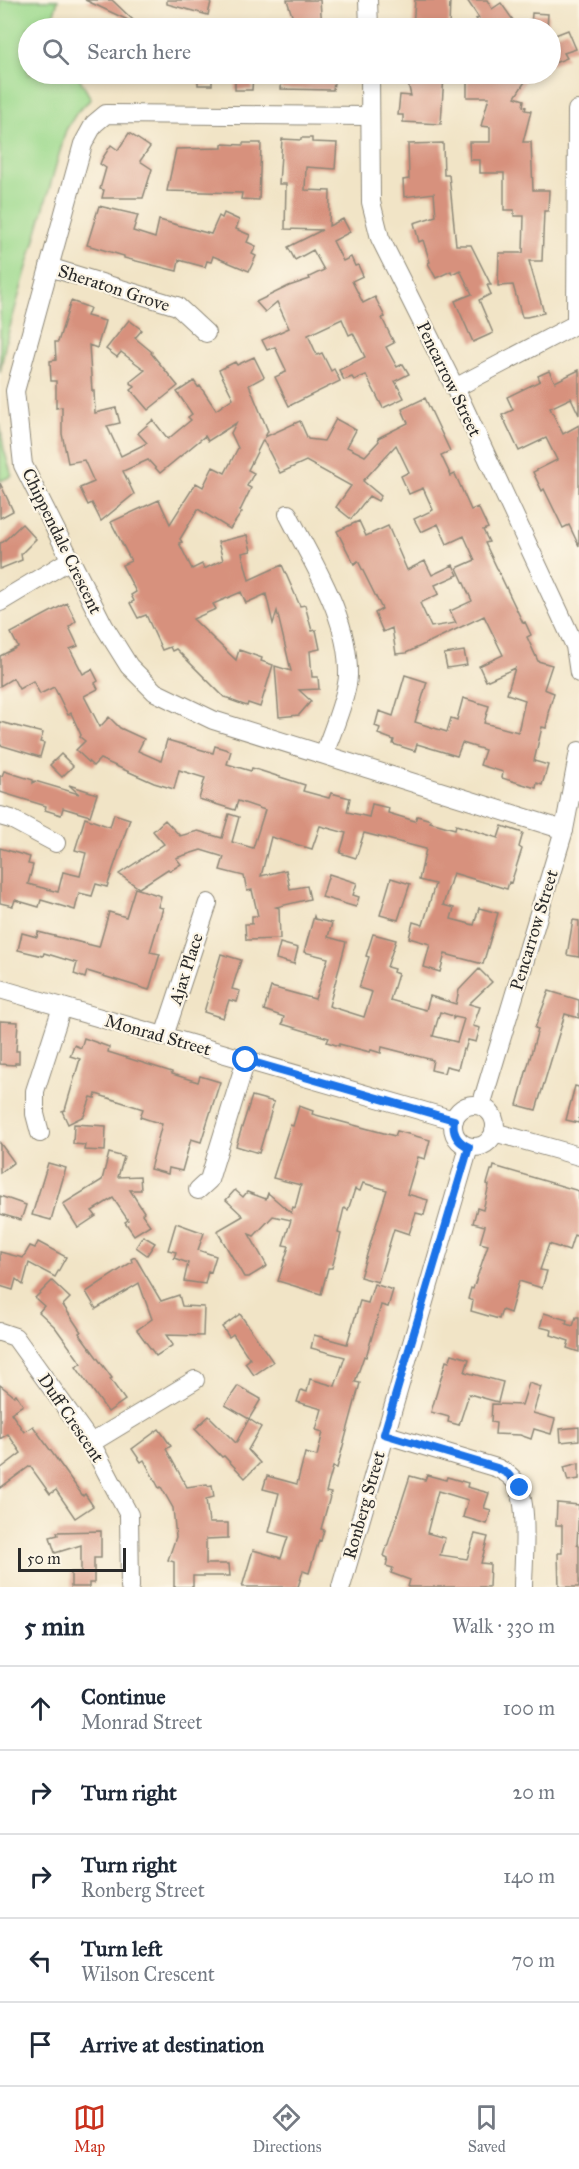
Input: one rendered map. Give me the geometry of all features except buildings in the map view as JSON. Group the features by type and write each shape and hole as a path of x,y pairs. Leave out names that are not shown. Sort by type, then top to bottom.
{"street":[{"path":"368,0 369,18"},
{"name":"Pencarrow Street","path":"370,84 371,202 380,238 455,388 575,646 579,672"},
{"path":"455,388 576,324 577,110"},
{"name":"Chippendale Crescent","path":"370,116 106,114 94,124 83,144 15,391 23,465 104,626 129,666 155,692 213,720 564,830"},
{"name":"Sheraton Grove","path":"49,267 177,306 206,333"},
{"path":"288,514 333,603 343,636 348,677 324,754"},
{"path":"0,602 70,560"},
{"name":"Pencarrow Street","path":"481,1106 564,830 579,751"},
{"path":"0,816 11,819 56,843"},
{"name":"Ajax Place","path":"164,1036 208,903"},
{"name":"Monrad Street","path":"0,989 454,1120"},
{"path":"40,1133 35,1114 35,1091 62,1007"},
{"path":"198,1190 209,1180 246,1060"},
{"path":"474,1105 481,1106 487,1109 494,1119 494,1132 487,1143 475,1148 469,1147 462,1144 454,1134 454,1120 461,1109 474,1105"},
{"path":"494,1132 579,1156"},
{"name":"Ronberg Street","path":"341,1587 469,1147"},
{"name":"Duff Crescent","path":"0,1332 15,1337 91,1443 129,1515 130,1587"},
{"path":"91,1443 195,1380"},
{"path":"384,1434 497,1468 516,1481 524,1507 523,1587"}],"green space":[{"path":"0,0 58,0 53,18 18,18 18,84 83,84 91,99 77,112 66,130 6,341 0,373"},
{"path":"0,423 4,449 12,476 0,481"}],"route":[{"path":"246,1060 454,1120 454,1134 462,1144 469,1147 467,1156 384,1434 497,1468 508,1474 520,1488"}]}
